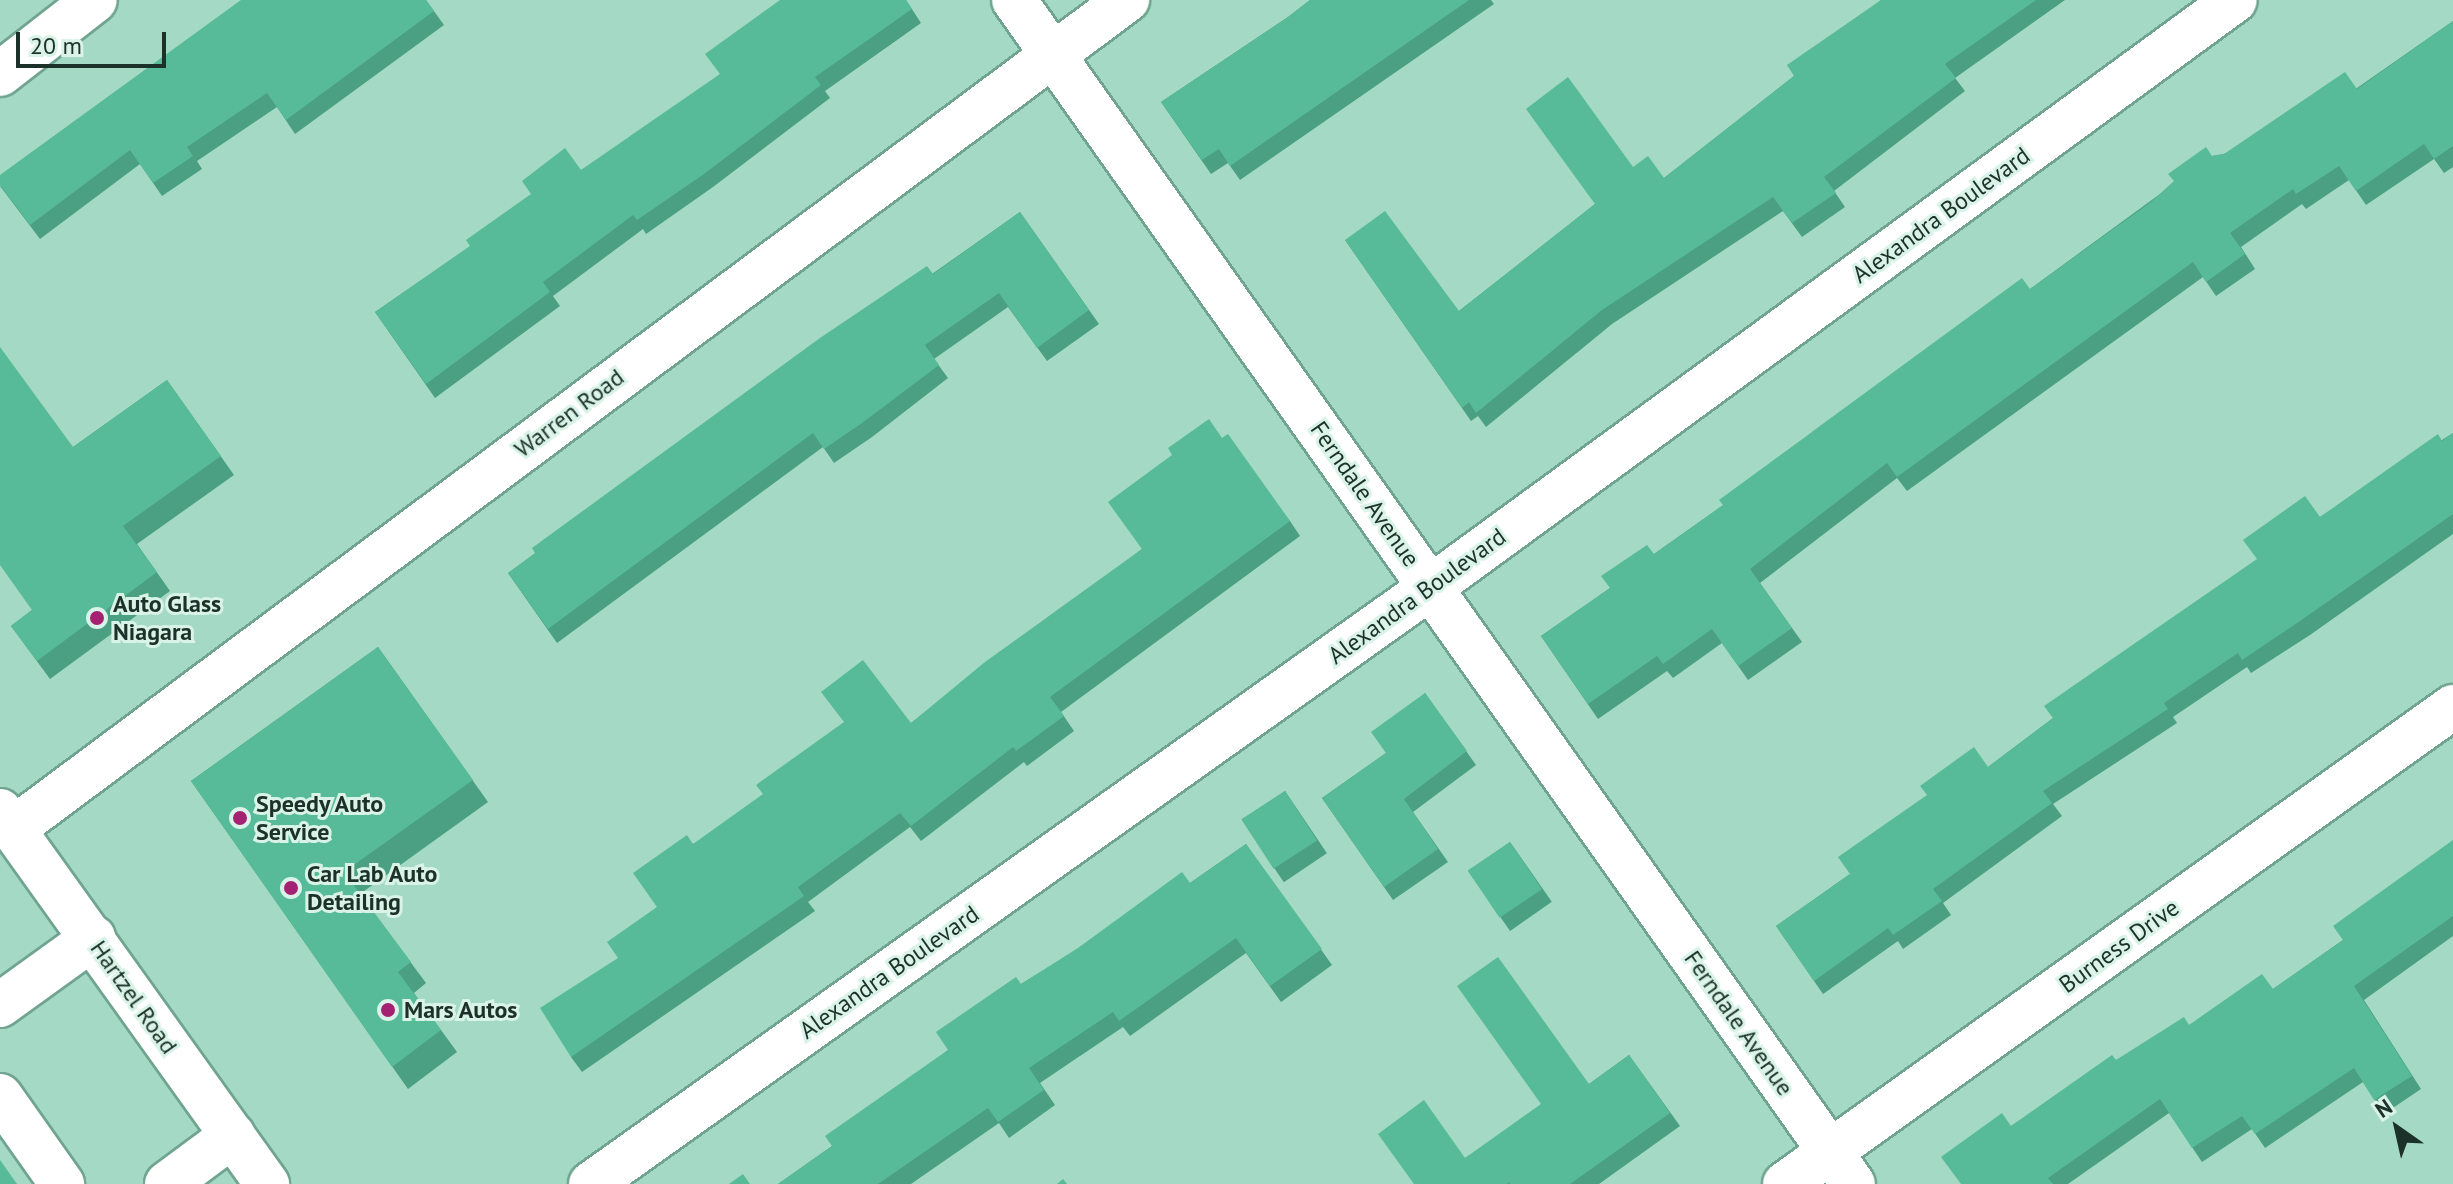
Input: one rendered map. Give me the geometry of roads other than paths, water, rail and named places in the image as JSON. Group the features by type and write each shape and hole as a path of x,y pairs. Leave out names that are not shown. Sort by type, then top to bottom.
{"street":[{"path":"0,74 95,0"},
{"name":"Ferndale Avenue","path":"1014,0 1842,1168"},
{"name":"Warren Road","path":"6,820 1127,0"},
{"name":"Alexandra Boulevard","path":"591,1184 1431,587 2235,0"},
{"name":"Burness Drive","path":"1785,1184 1842,1168 2453,707"},
{"name":"Hartzel Road","path":"6,820 267,1184"},
{"path":"0,1005 93,938"},
{"path":"0,1096 62,1184"},
{"path":"167,1184 233,1135"}],"place":[{"name":"Auto Glass Niagara","path":"97,618"},
{"name":"Speedy Auto Service","path":"240,818"},
{"name":"Car Lab Auto Detailing","path":"291,888"},
{"name":"Mars Autos","path":"388,1010"}]}
